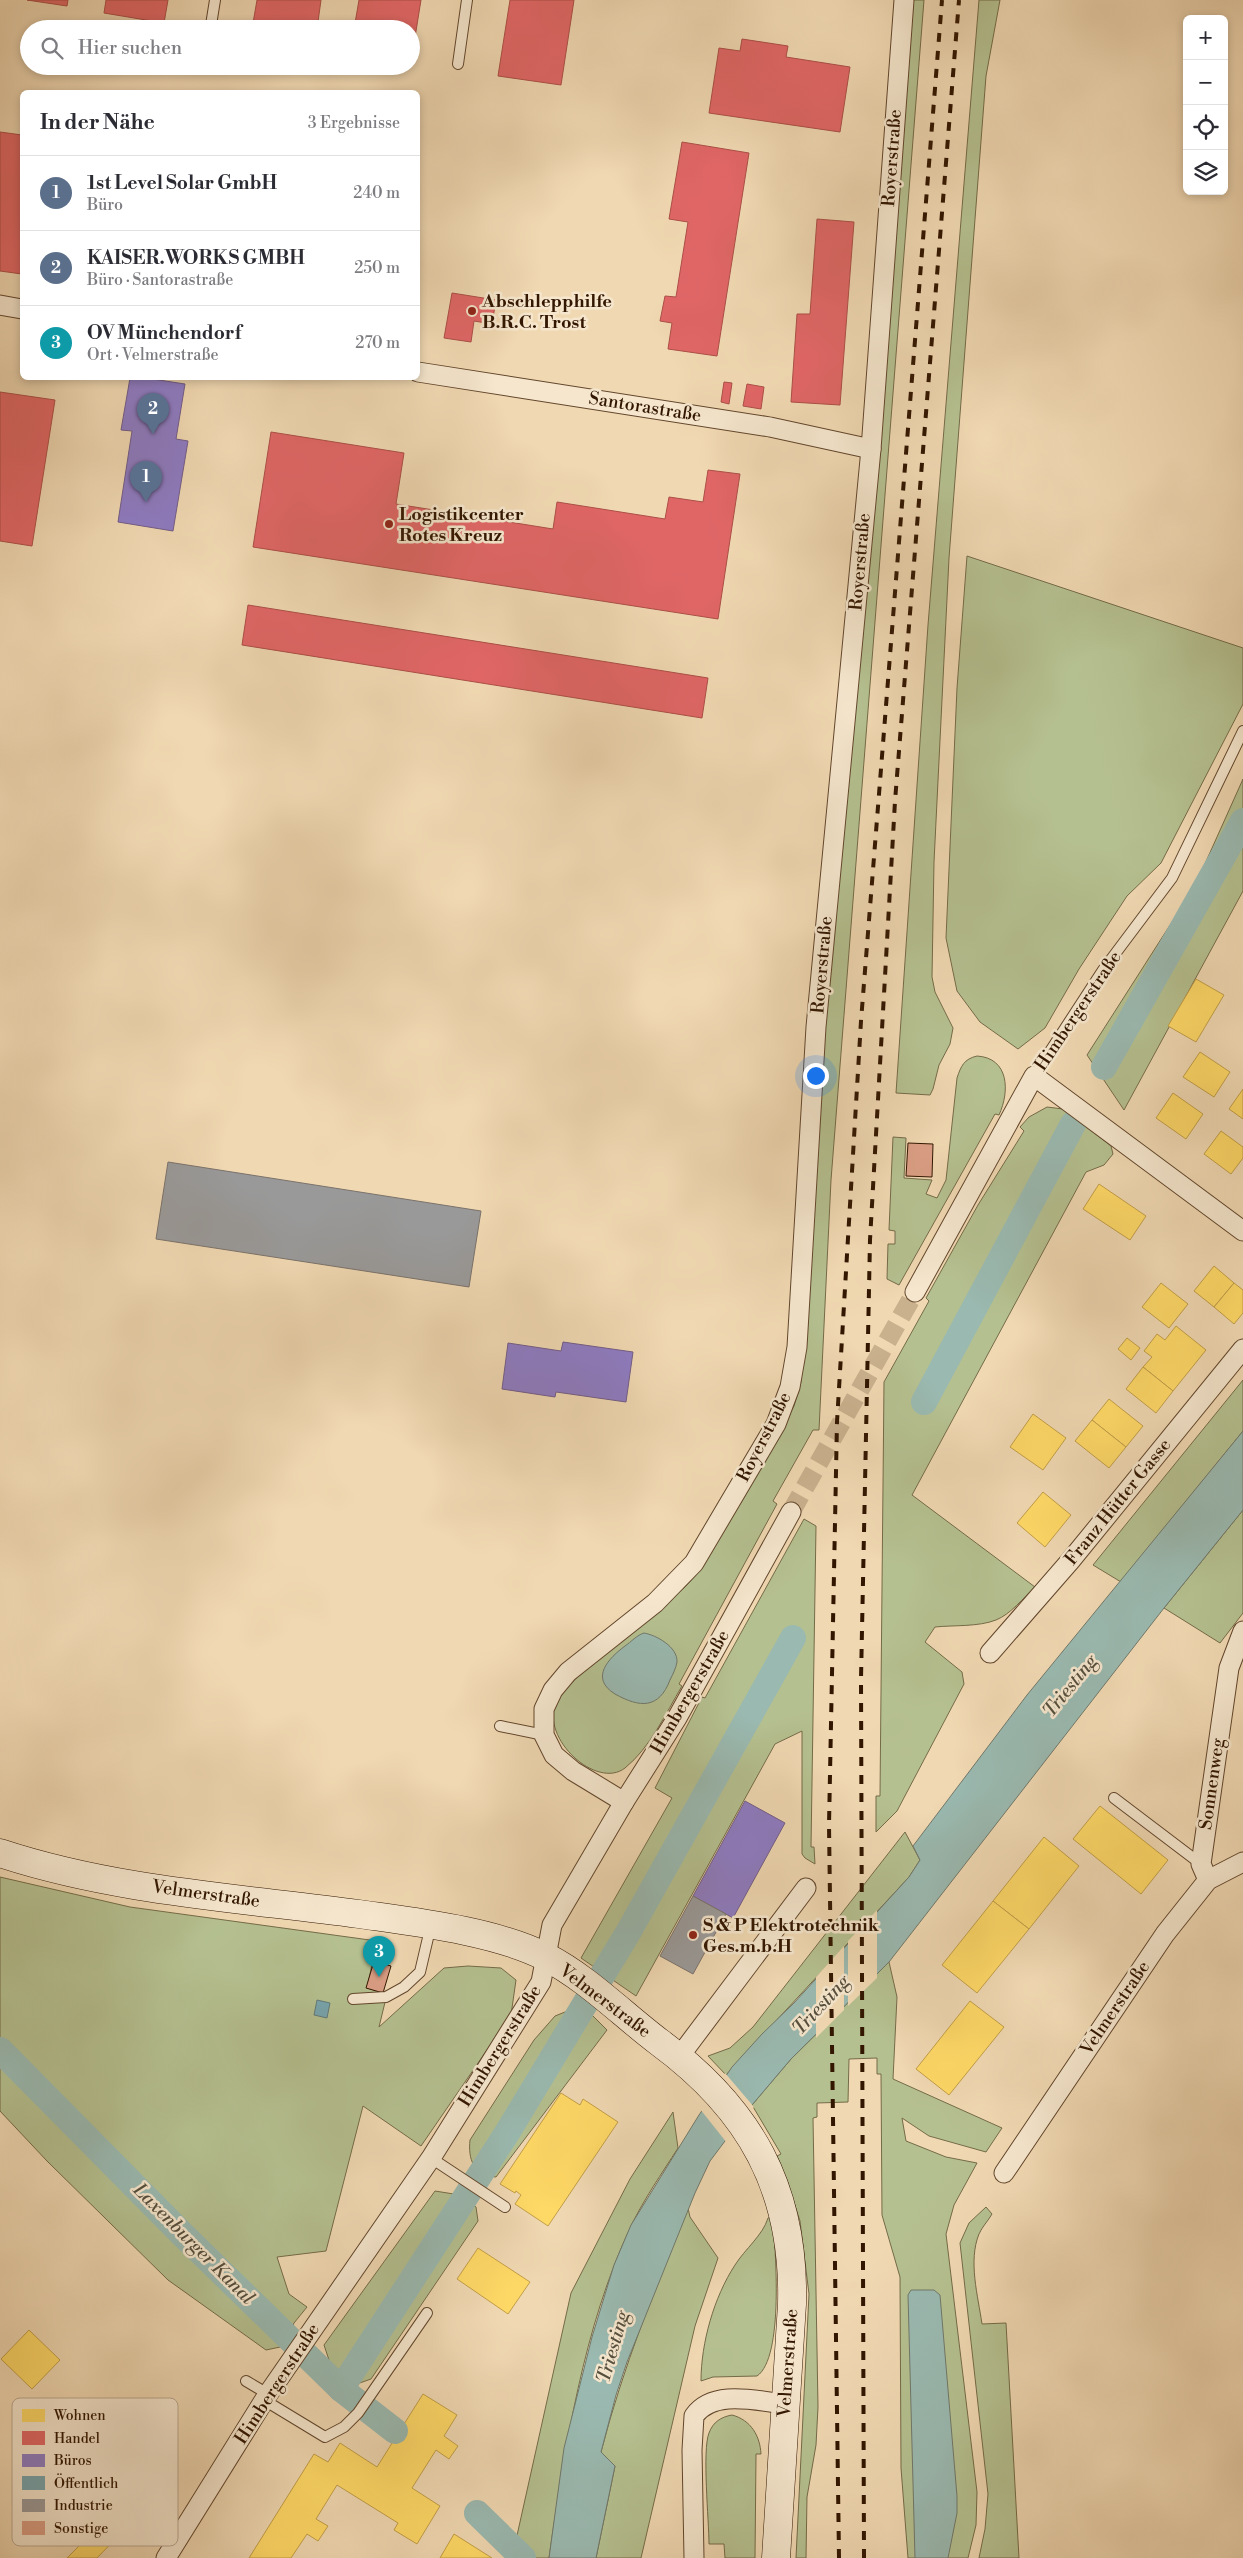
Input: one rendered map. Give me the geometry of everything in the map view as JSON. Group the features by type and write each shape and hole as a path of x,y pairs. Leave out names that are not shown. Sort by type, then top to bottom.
{"street":[{"name":"Royerstraße","path":"624,1802 573,1771 554,1755 544,1735 544,1709 553,1690 568,1672 655,1603 694,1563 776,1424 790,1387 797,1347 816,1027 871,449 904,0"},
{"path":"0,305 20,309"},
{"name":"Santorastraße","path":"420,372 770,427 871,449"},
{"path":"1034,1076 1243,1231"},
{"name":"Himbergerstraße","path":"915,1292 1034,1076"},
{"name":"Franz Hütter Gasse","path":"990,1654 1071,1560 1243,1348"},
{"name":"Himbergerstraße","path":"178,2539 266,2397 431,2158 541,1982 552,1925 624,1802 677,1718 792,1512"},
{"name":"Sonnenweg","path":"1205,1872 1229,1668 1243,1631"},
{"name":"Velmerstraße","path":"0,1854 76,1873 149,1887 431,1924 513,1944 546,1957 577,1978 686,2062 730,2107 758,2146 782,2206 789,2242 792,2291 776,2558"},
{"name":"Velmerstraße","path":"1004,2173 1205,1872 1243,1862"},
{"path":"686,2062 806,1888"},
{"path":"694,2558 692,2450 694,2416 707,2403 719,2400 785,2404"},
{"name":"Himbergerstraße","path":"166,2558 173,2546"}],"lane":[{"path":"212,20 215,0"},
{"path":"458,64 468,0"},
{"name":"Himbergerstraße","path":"1034,1076 1102,970 1172,878 1243,731"},
{"path":"500,1726 544,1735"},
{"path":"1114,1798 1205,1872"},
{"path":"353,1999 386,1997 404,1987 420,1972 431,1924"},
{"path":"431,2158 506,2207"},
{"path":"246,2381 325,2437 344,2427 358,2413 427,2313"}],"green space":[{"path":"910,0 924,0 831,1180 819,1430 813,1430 773,1501 777,1504 679,1684 682,1686 657,1730 642,1751 625,1768 613,1773 600,1772 587,1767 563,1745 556,1731 553,1716 558,1698 572,1682 685,1587 697,1574 762,1466 794,1406 801,1382 818,1102"},
{"path":"979,0 1000,0 986,76 949,558 934,862 932,977 935,992 953,1028 950,1044 939,1065 930,1095 896,1093 928,625"},
{"path":"967,556 1243,648 1243,704 1161,863 1127,896 1079,969 1045,1028 1018,1049 980,1022 957,991 946,938 957,688"},
{"path":"1243,779 1243,891 1124,1110 1087,1055 1195,886"},
{"path":"977,1056 988,1058 1001,1069 1005,1086 1003,1106 999,1115 995,1114 899,1285 887,1279 888,1244 895,1244 895,1231 889,1230 893,1137 906,1138 904,1178 932,1180 926,1194 937,1198 946,1180 957,1078 964,1064 969,1059"},
{"path":"1047,1107 1063,1109 1111,1146 1113,1154 1104,1165 1086,1172 912,1495 1035,1587 1012,1610 996,1620 982,1624 935,1627 925,1642 962,1672 964,1684 897,1811 876,1832 876,1796 880,1796 884,1382 929,1301 926,1298 978,1205 1024,1131 1020,1127 1029,1117"},
{"path":"1243,1380 1243,1431 1121,1582 1093,1565"},
{"path":"1243,1510 1243,1613 1220,1643 1164,1608"},
{"path":"804,1519 816,1526 811,1847 814,1847 815,1864 802,1854 802,1731 775,1744 636,1996 581,1958 672,1798 655,1788 702,1697 705,1698"},
{"path":"905,1832 920,1860 909,1877 726,2075 708,2056 730,2048 753,2027"},
{"path":"0,1877 130,1907 377,1941 367,1988 387,1994 379,2027 444,1968 468,1966 501,1968 516,1980 511,2015 421,2146 363,2106 326,2251 277,2257 289,2294 307,2307 294,2323 285,2346 266,2350 168,2280 47,2161 0,2111"},
{"path":"889,1962 897,1997 893,2079 1002,2128 986,2152 929,2136 902,2118 906,2141 946,2157 977,2163 954,2205 946,2234 977,2492 976,2525 968,2558 908,2558 901,2468 900,2277 882,2215 881,2074 877,2074 877,2058 849,2059 848,2102 817,2103 817,2117 813,2118 818,2407 816,2445 807,2497 806,2558 796,2558 809,2294 800,2221 777,2156 781,2154 752,2105 791,2059"},
{"path":"570,2010 589,2012 607,2030 496,2177 482,2173 471,2160 470,2140 534,2040 555,2016"},
{"path":"673,2112 678,2148 647,2196 631,2226 614,2265 588,2347 569,2431 549,2558 512,2558 571,2293 630,2179"},
{"path":"435,2191 460,2195 476,2207 478,2221 371,2379 354,2385 333,2372 324,2345"},
{"path":"986,2207 992,2214 980,2231 976,2244 974,2256 975,2279 982,2324 1006,2323 1019,2558 979,2558 985,2529 988,2494 960,2243 969,2223"},
{"path":"688,2208 690,2217 718,2258 695,2326 641,2558 596,2558 615,2466 601,2452 629,2359"},
{"path":"772,2217 776,2276 775,2326 766,2365 757,2376 713,2377 701,2381 706,2336 721,2291 739,2259 758,2236 768,2218"},
{"path":"732,2415 739,2417 749,2425 759,2441 760,2447 761,2454 756,2454 755,2558 725,2558 724,2544 709,2544 706,2470 707,2442 709,2433 715,2423 724,2417"}],"water":[{"name":"Triesting","path":"1243,1431 1243,1510 1164,1608 889,1962 791,2059 752,2105 710,2161 695,2193 627,2362 616,2395 601,2452 615,2466 596,2558 549,2558 564,2448 592,2337 614,2265 631,2225 699,2115 732,2067 794,2003 909,1877 920,1860 913,1846 1027,1695"},
{"path":"644,1633 660,1639 670,1647 674,1651 677,1662 666,1690 654,1701 640,1703 624,1699 607,1688 603,1681 603,1675 604,1668 613,1656 636,1637"},
{"path":"911,2290 934,2290 940,2295 957,2496 957,2513 948,2558 915,2558 908,2295"}],"pier":[{"path":"877,1910 877,1978 848,2006 848,1941"},
{"path":"844,1946 844,2010 816,2038 816,1977"},
{"path":"725,2073 754,2107 727,2143 700,2109"}],"building: Wohnen":[{"path":"1196,979 1224,995 1196,1042 1168,1026"},
{"path":"1200,1052 1230,1072 1214,1097 1183,1077"},
{"path":"1243,1089 1243,1119 1229,1109"},
{"path":"1173,1093 1203,1114 1186,1139 1156,1118"},
{"path":"1221,1131 1243,1147 1243,1158 1231,1174 1204,1154"},
{"path":"1099,1184 1146,1216 1130,1240 1083,1209"},
{"path":"1214,1266 1234,1283 1214,1307 1194,1291"},
{"path":"1161,1283 1188,1304 1169,1328 1142,1307"},
{"path":"1234,1283 1243,1290 1243,1313 1234,1324 1214,1307"},
{"path":"1176,1326 1206,1350 1173,1391 1143,1367 1152,1357 1144,1351 1157,1334 1165,1340"},
{"path":"1127,1338 1140,1348 1131,1360 1118,1349"},
{"path":"1143,1367 1173,1391 1156,1413 1126,1389"},
{"path":"1109,1399 1143,1426 1126,1447 1092,1420"},
{"path":"1033,1414 1066,1438 1043,1470 1010,1447"},
{"path":"1092,1420 1126,1447 1109,1468 1075,1441"},
{"path":"1043,1492 1071,1515 1045,1547 1017,1523"},
{"path":"1100,1806 1168,1860 1141,1894 1073,1839"},
{"path":"1044,1837 1079,1866 1029,1929 993,1901"},
{"path":"993,1901 1029,1929 977,1993 942,1965"},
{"path":"970,2001 1004,2027 949,2095 916,2069"},
{"path":"561,2093 580,2105 583,2099 618,2122 548,2226 515,2204 521,2195 500,2184"},
{"path":"478,2248 530,2282 508,2314 457,2279"},
{"path":"29,2330 60,2360 32,2389 1,2359"},
{"path":"423,2394 457,2415 444,2436 458,2446 449,2459 436,2450 412,2488 440,2506 417,2544 394,2530 398,2523 337,2485 316,2519 328,2526 318,2541 307,2534 291,2558 249,2558 314,2454 328,2462 340,2443 377,2467"},
{"path":"454,2534 492,2558 440,2558"},
{"path":"79,2546 109,2546 97,2558 67,2558"}],"building: Handel":[{"path":"27,0 68,0 67,6"},
{"path":"106,0 168,0 165,20 146,20 104,13"},
{"path":"257,0 321,0 318,20 254,20"},
{"path":"359,0 421,0 418,20 356,20"},
{"path":"510,0 574,0 561,85 498,76"},
{"path":"742,39 788,46 786,57 850,67 840,132 709,113 719,48 740,51"},
{"path":"0,132 20,135 20,274 0,271"},
{"path":"682,142 749,153 717,356 668,349 672,323 660,321 665,296 676,297 688,222 669,219"},
{"path":"817,219 854,222 840,405 791,402 797,314 810,314"},
{"name":"Abschlepphilfe B.R.C. Trost","path":"452,293 496,300 492,324 474,321 471,342 444,338"},
{"path":"724,382 732,383 729,404 721,402"},
{"path":"747,384 764,387 761,409 743,406"},
{"path":"0,392 55,400 32,546 0,541"},
{"name":"Logistikcenter Rotes Kreuz","path":"271,432 404,453 396,504 553,529 557,502 665,519 669,497 703,502 708,470 740,474 718,619 253,547"},
{"path":"248,605 708,678 702,718 242,645"}],"building: Büros":[{"path":"130,380 159,380 185,384 176,439 188,441 173,531 118,522 132,431 121,430"},
{"path":"563,1342 633,1352 626,1402 556,1392 555,1397 502,1389 508,1343 561,1351"},
{"path":"745,1801 785,1823 733,1918 693,1896"}],"building: Öffentlich":[{"path":"317,2000 330,2003 327,2018 314,2015"}],"building: Industrie":[{"path":"168,1162 481,1211 469,1287 156,1239"},
{"name":"S & P Elektrotechnik Ges.m.b.H","path":"693,1896 726,1914 693,1974 660,1956"}],"building: Sonstige":[{"path":"908,1143 933,1144 932,1177 906,1176"},
{"path":"374,1961 391,1966 383,1993 366,1988"}],"waterway":[{"path":"1104,1067 1243,821"},
{"path":"924,1402 1073,1124"},
{"path":"341,2389 507,2133 629,1931 793,1638"},
{"name":"Laxenburger Kanal","path":"0,2050 182,2234 341,2389 395,2431"},
{"name":"Laxenburger Kanal","path":"477,2513 523,2558"}],"tunnel":[{"path":"791,1512 915,1292"}],"railway":[{"path":"839,2558 829,1825 837,1422 861,1021 942,0"},
{"path":"864,2558 861,1679 870,1240 895,801 959,0"}],"place":[{"name":"Abschlepphilfe B.R.C. Trost","path":"472,311"},
{"name":"KAISER.WORKS GMBH","path":"153,434"},
{"name":"1st Level Solar GmbH","path":"146,502"},
{"name":"Logistikcenter Rotes Kreuz","path":"389,524"},
{"name":"S & P Elektrotechnik Ges.m.b.H","path":"693,1935"},
{"name":"OV Münchendorf","path":"379,1977"}]}
